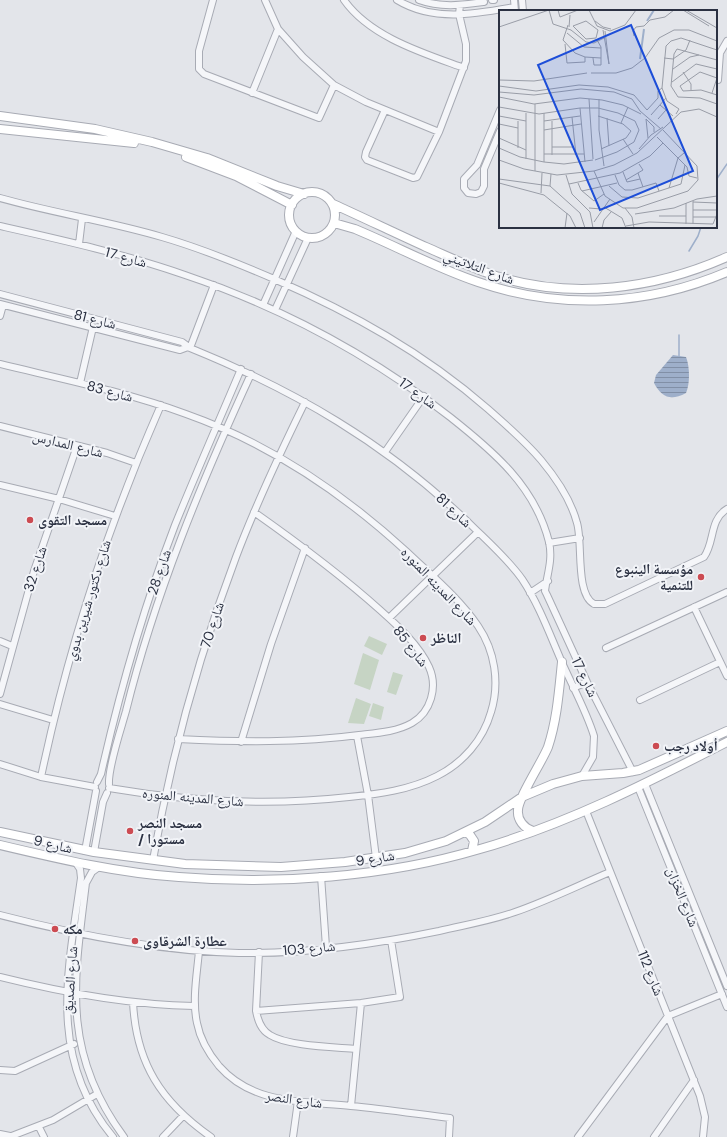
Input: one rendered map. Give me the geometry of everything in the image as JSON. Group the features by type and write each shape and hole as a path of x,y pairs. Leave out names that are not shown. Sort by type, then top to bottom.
{"main road":[{"path":"0,116 95,129 152,142 207,158 278,186 304,194"},
{"path":"0,129 129,142 165,150 236,176 292,205"},
{"path":"312,192 320,194 333,204 336,213 334,223 324,236 308,238 296,231 290,219 292,205 297,198 312,192"},
{"name":"شارع التلاتيني","path":"333,204 482,271 513,280 545,286 594,288 645,283 684,274 727,257"},
{"name":"شارع التلاتيني","path":"334,223 362,232 477,282 526,295 559,300 594,301 647,296 682,288 727,272"},
{"path":"533,831 524,826 518,817 518,806 541,764 551,736 557,707 562,662"},
{"name":"شارع 9","path":"0,832 85,851 217,866 273,867 313,865 376,858 419,850 466,832 522,797 553,784 582,776 633,772 646,768 727,731"},
{"name":"شارع 9","path":"0,845 98,867 178,877 249,879 321,876 406,867 472,851 533,831 586,811 641,786 727,742"},
{"path":"466,832 474,841 472,851"}],"street":[{"path":"213,0 199,51 199,69 212,78 319,118 334,85"},
{"path":"264,0 278,29 302,57 334,85 385,110 439,132"},
{"path":"344,0 355,14 375,29 434,57 464,68"},
{"path":"397,0 407,6 433,14 447,15 514,6"},
{"path":"419,0 439,5 460,5 484,2"},
{"path":"522,0 523,10"},
{"path":"385,110 365,157 374,163 413,178 417,177 439,132 466,61 466,44 460,14 460,5"},
{"path":"252,93 278,29"},
{"path":"718,80 720,53 727,41"},
{"path":"499,112 477,165 464,179 464,188 468,193 476,194 481,192 484,186 484,169 499,133"},
{"path":"0,198 131,229 188,245 244,265 344,311 378,330 427,361 478,400 525,443 552,475 573,510 580,538 583,585 587,595 594,604 605,604 704,557 714,524 719,516 727,509"},
{"path":"79,244 82,218"},
{"name":"شارع 17","path":"0,226 79,244 156,265 214,285 275,310 366,358 424,396 478,439 508,467 532,500 544,526 549,543 551,562 545,591 587,682 633,772"},
{"path":"263,305 273,279 296,231"},
{"path":"275,310 308,238"},
{"path":"189,348 214,285"},
{"name":"شارع 81","path":"0,294 185,343 189,348 241,369 345,425 385,452 417,477 478,532 514,568 530,593 592,731 595,742 592,762 582,776"},
{"path":"0,316 2,305"},
{"name":"شارع 81","path":"2,305 180,350 189,348"},
{"path":"54,318 55,309"},
{"path":"80,383 93,327"},
{"name":"شارع 83","path":"0,364 80,383 161,405 216,426"},
{"name":"شارع 28","path":"85,851 96,787 101,774 133,652 176,525 241,369"},
{"name":"شارع 28","path":"94,852 103,802 108,788 139,660 184,528 225,430 251,374"},
{"path":"385,452 424,396"},
{"name":"شارع 70","path":"154,860 164,798 178,739 220,602 254,512 304,402"},
{"name":"شارع دكتور شيرين بدوي","path":"41,777 53,720 71,652 99,560 136,463 161,405"},
{"name":"شارع المدارس","path":"0,426 136,463"},
{"name":"شارع المدينه المنوره","path":"108,788 164,798 222,802 276,802 368,795 393,791 420,784 438,776 467,754 479,739 488,722 494,704 496,685 495,672 489,647 484,635 468,614 432,576 359,511 319,483 278,458 216,426"},
{"name":"شارع 32","path":"0,694 12,646 34,571 77,446"},
{"path":"0,485 59,499 115,516"},
{"name":"شارع 85","path":"178,739 241,742 299,741 357,736 395,729 413,722 426,710 433,693 433,684 429,666 414,645 389,618 305,548 254,512"},
{"path":"176,525 184,528"},
{"path":"389,618 478,532"},
{"path":"549,543 580,538"},
{"path":"241,742 271,644 305,548"},
{"path":"530,593 548,581"},
{"path":"606,648 727,592"},
{"path":"694,607 727,676"},
{"path":"0,641 12,646"},
{"path":"640,700 720,662"},
{"path":"573,688 587,682"},
{"path":"0,704 53,720"},
{"path":"357,736 368,795 376,858"},
{"path":"0,764 41,777 96,787 101,794 108,788 105,780 96,787"},
{"name":"شارع الخزان","path":"641,786 727,986"},
{"name":"شارع الخزان","path":"641,786 727,1007"},
{"name":"شارع 112","path":"586,811 694,1080 705,1117 703,1137"},
{"name":"شارع الصديق","path":"76,863 80,869 81,878 77,932 75,994 80,1043 88,1074 97,1094 124,1137"},
{"name":"شارع الصديق","path":"98,867 89,875 86,883 66,992 66,1013 71,1045 80,1079 88,1099 113,1137"},
{"name":"شارع 103","path":"0,915 77,932 143,944 199,951 259,952 391,940 486,921 516,912 610,872"},
{"path":"321,876 326,947"},
{"path":"256,1011 361,1003 400,997 391,940"},
{"name":"شارع النصر","path":"199,951 194,1006 197,1024 203,1042 212,1058 239,1084 256,1093 274,1098 450,1118 449,1137"},
{"path":"259,952 256,1011 257,1018 264,1030 281,1040 356,1049"},
{"path":"708,960 715,957"},
{"path":"0,977 75,994 163,1006 194,1006"},
{"path":"578,1137 668,1016 722,994"},
{"path":"133,1002 134,1028 140,1050 151,1074 165,1095 183,1116 211,1137"},
{"path":"351,1106 361,1003"},
{"path":"0,1070 15,1071 71,1045 80,1043"},
{"path":"654,1137 694,1080"},
{"path":"0,1134 10,1137 39,1127 97,1094"},
{"path":"293,1137 298,1101"},
{"path":"163,1137 183,1116"},
{"path":"39,1127 44,1137"}],"green space":[{"path":"369,636 387,644 382,655 364,646"},
{"path":"363,653 379,660 370,690 354,684"},
{"path":"393,672 403,675 396,695 387,692"},
{"path":"356,698 371,704 364,724 348,723"},
{"path":"373,703 384,707 381,720 369,716"}],"water":[{"path":"673,355 686,357 689,375 688,385 686,393 676,397 667,397 660,392 654,383 656,375"}],"waterway":[{"path":"717,179 727,164"},
{"path":"689,251 698,236 701,228"},
{"path":"679,335 679,356"}],"place":[{"name":"مسجد التقوى","path":"30,520"},
{"name":"مؤسسة الينبوع للتنمية","path":"701,577"},
{"name":"الناظر","path":"423,638"},
{"name":"أولاد رجب","path":"656,746"},
{"name":"مسجد النصر / مستورا","path":"130,831"},
{"name":"مكه","path":"55,929"},
{"name":"عطارة الشرقاوى","path":"135,941"}]}
